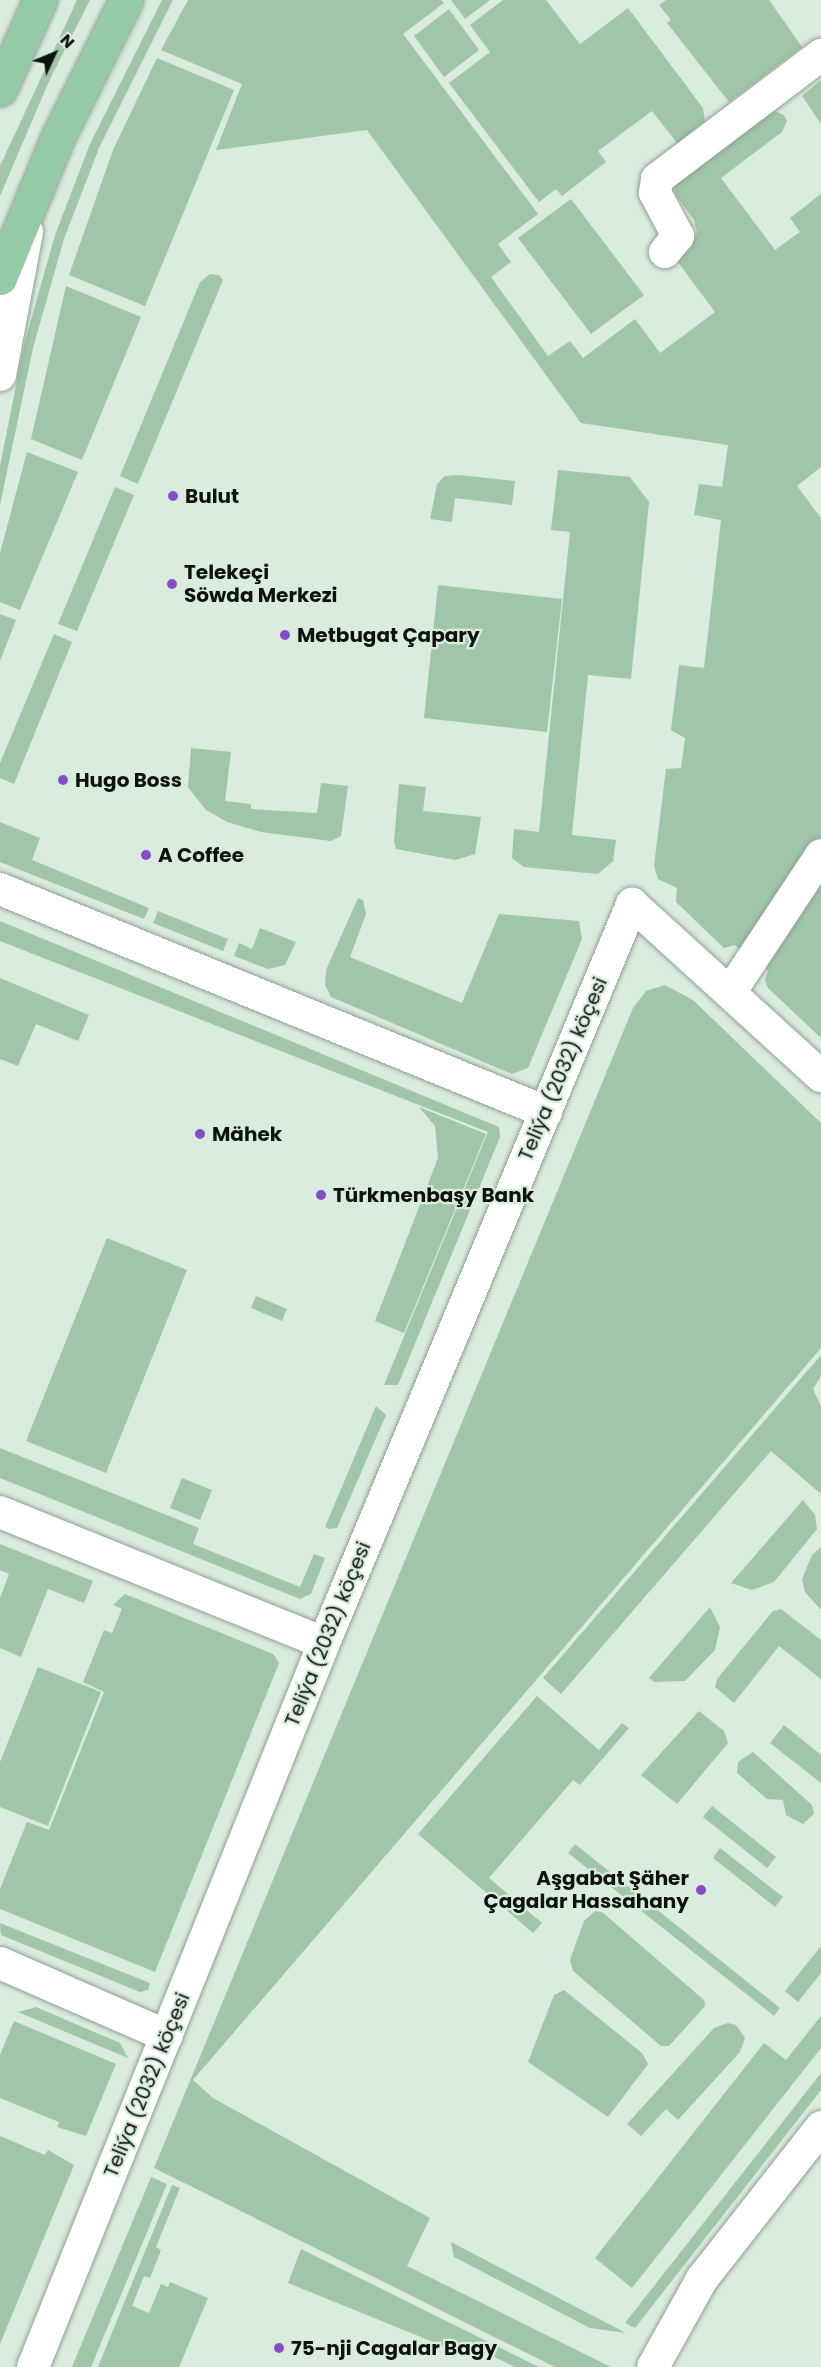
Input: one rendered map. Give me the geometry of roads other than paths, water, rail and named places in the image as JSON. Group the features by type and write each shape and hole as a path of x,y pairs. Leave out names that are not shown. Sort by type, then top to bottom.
{"main road":[{"path":"0,89 40,0"},
{"path":"0,278 36,189 126,0"}],"street":[{"path":"664,252 678,236 655,193 657,179 821,55"},
{"path":"0,375 36,189"},
{"path":"821,855 731,991 821,1076"},
{"path":"0,889 546,1112"},
{"name":"Teliýa (2032) köçesi","path":"33,2367 324,1643 632,904 731,991"},
{"path":"0,1512 324,1643"},
{"path":"0,1963 167,2036"},
{"path":"653,2367 702,2279 821,2127"}],"place":[{"name":"Bulut","path":"173,496"},
{"name":"Telekeçi Söwda Merkezi","path":"172,584"},
{"name":"Metbugat Çapary","path":"285,635"},
{"name":"Hugo Boss","path":"63,780"},
{"name":"A Coffee","path":"146,855"},
{"name":"Mähek","path":"200,1134"},
{"name":"Türkmenbaşy Bank","path":"321,1195"},
{"name":"Aşgabat Şäher Çagalar Hassahany","path":"701,1890"},
{"name":"75-nji Cagalar Bagy","path":"279,2348"}]}
